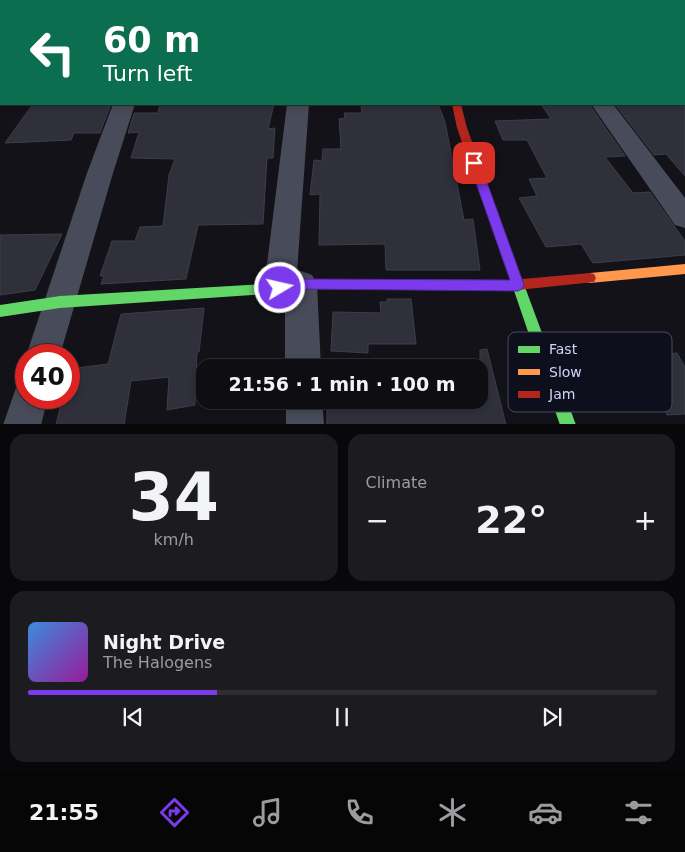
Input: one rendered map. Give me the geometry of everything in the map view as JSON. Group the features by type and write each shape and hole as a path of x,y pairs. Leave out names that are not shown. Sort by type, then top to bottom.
{"street":[{"path":"47,344 124,105"},
{"path":"298,105 290,286 302,359"},
{"path":"456,105 462,128 535,332"},
{"path":"603,105 685,218"},
{"path":"0,311 60,302 290,286 518,285 685,269"},
{"path":"22,424 27,409"},
{"path":"304,409 305,424"},
{"path":"564,412 568,424"}],"building":[{"path":"32,105 111,105 100,133 74,133 71,140 5,143"},
{"path":"160,105 274,105 268,129 275,128 273,158 267,158 263,224 198,225 186,279 101,284 104,276 100,276 112,241 135,241 140,227 163,226 169,175 175,159 131,158 139,132 128,133 134,113 158,113"},
{"path":"361,105 438,105 445,122 464,220 473,219 480,270 386,270 385,244 319,245 320,194 310,195 314,160 322,161 323,149 341,149 339,119 345,118 344,113 362,113"},
{"path":"542,105 590,105 625,156 605,157 633,193 650,192 685,241 685,255 593,263 581,244 546,247 519,198 537,196 529,179 547,178 527,140 503,140 495,121 551,119"},
{"path":"616,105 685,105 685,176 666,154 654,155"},
{"path":"62,234 35,290 0,295 0,235"},
{"path":"387,299 411,299 416,344 368,344 368,353 331,351 333,312 381,313 380,302 387,302"},
{"path":"204,308 199,352 197,352 196,359 195,405 167,410 169,377 131,381 124,424 56,424 60,409 80,409 80,368 108,364 121,314"},
{"path":"487,349 506,424 327,424 327,409 488,409 488,359 480,359 480,350"},
{"path":"677,353 685,367 685,414 667,415 666,412 672,412 672,354"}],"traffic: fast":[{"path":"516,279 535,332"},
{"path":"0,311 60,302 280,288 304,284"},
{"path":"563,412 568,424"}],"traffic: slow":[{"path":"590,278 685,269"}],"traffic: jam":[{"path":"456,105 462,128 516,279"},
{"path":"304,284 518,285 590,278"}],"route":[{"path":"280,288 301,284 518,285 474,163"}]}
